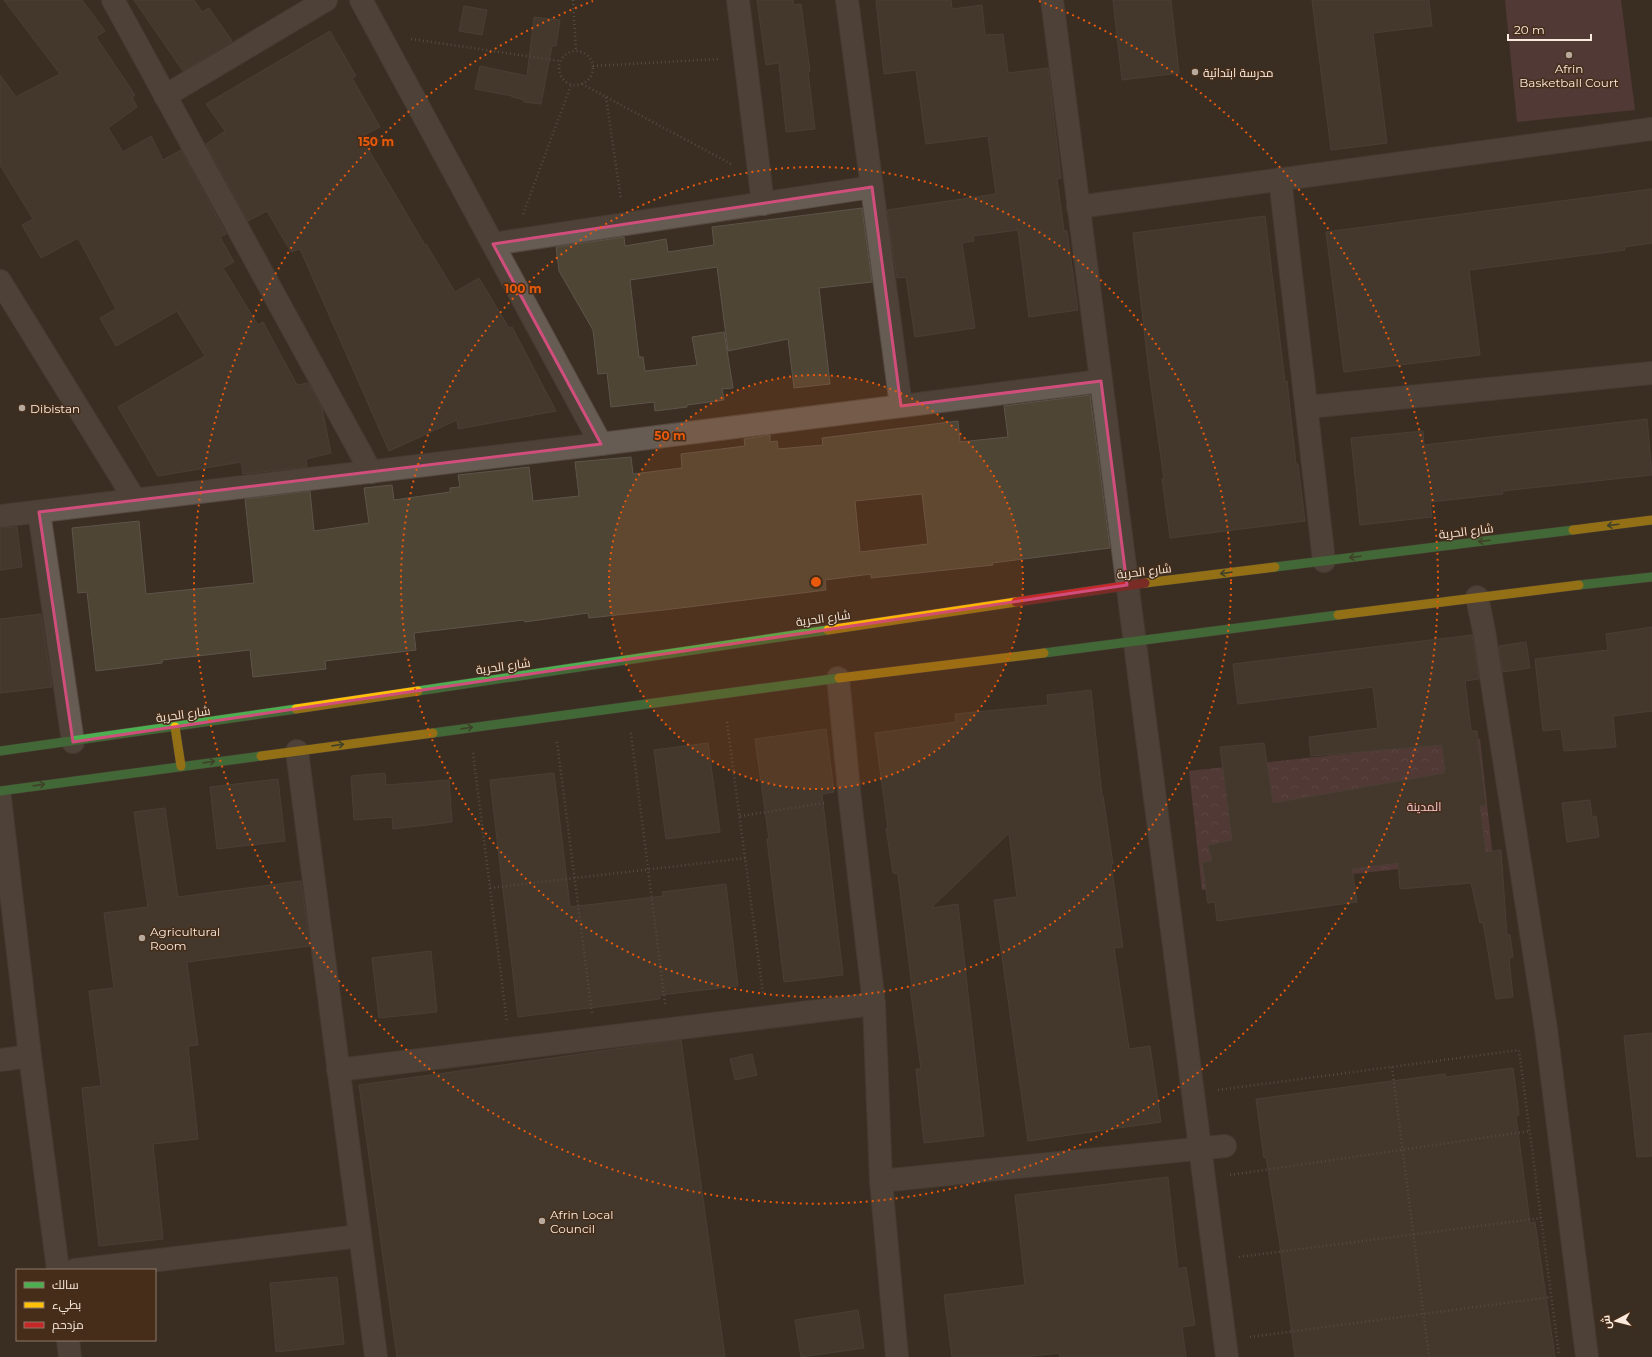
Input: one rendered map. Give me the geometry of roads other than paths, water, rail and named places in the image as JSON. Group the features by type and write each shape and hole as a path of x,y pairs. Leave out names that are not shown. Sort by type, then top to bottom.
{"main road":[{"name":"شارع الحرية","path":"0,752 1127,585 1652,520"},
{"path":"0,791 838,678 1134,642 1477,597 1652,577"},
{"path":"175,727 181,766"}],"street":[{"path":"113,0 371,472"},
{"path":"165,96 326,0"},
{"path":"361,0 601,444"},
{"path":"738,0 763,204"},
{"path":"847,0 901,406"},
{"path":"1052,0 1227,1357"},
{"path":"1078,207 1652,129"},
{"path":"1280,179 1324,561"},
{"path":"493,244 872,187"},
{"path":"0,281 134,500"},
{"path":"1307,407 1652,373"},
{"path":"0,516 601,444 1101,381"},
{"path":"39,512 73,742"},
{"path":"1477,597 1484,631 1546,1029 1587,1357"},
{"path":"838,678 850,799 874,1004 881,1181 897,1357"},
{"path":"296,751 376,1357"},
{"path":"0,798 30,1056 58,1269"},
{"path":"338,1070 668,1028 874,1004"},
{"path":"0,1060 30,1056"},
{"path":"881,1181 1225,1146"},
{"path":"83,1269 360,1236"},
{"path":"68,1341 70,1357"}],"place":[{"name":"Afrin Basketball Court","path":"1569,55"},
{"name":"مدرسة ابتدائية","path":"1195,72"},
{"name":"Dibistan","path":"22,408"},
{"name":"Agricultural Room","path":"142,938"},
{"name":"Afrin Local Council","path":"542,1221"}],"park label":[{"name":"المدينة","path":"1424,806"}]}
